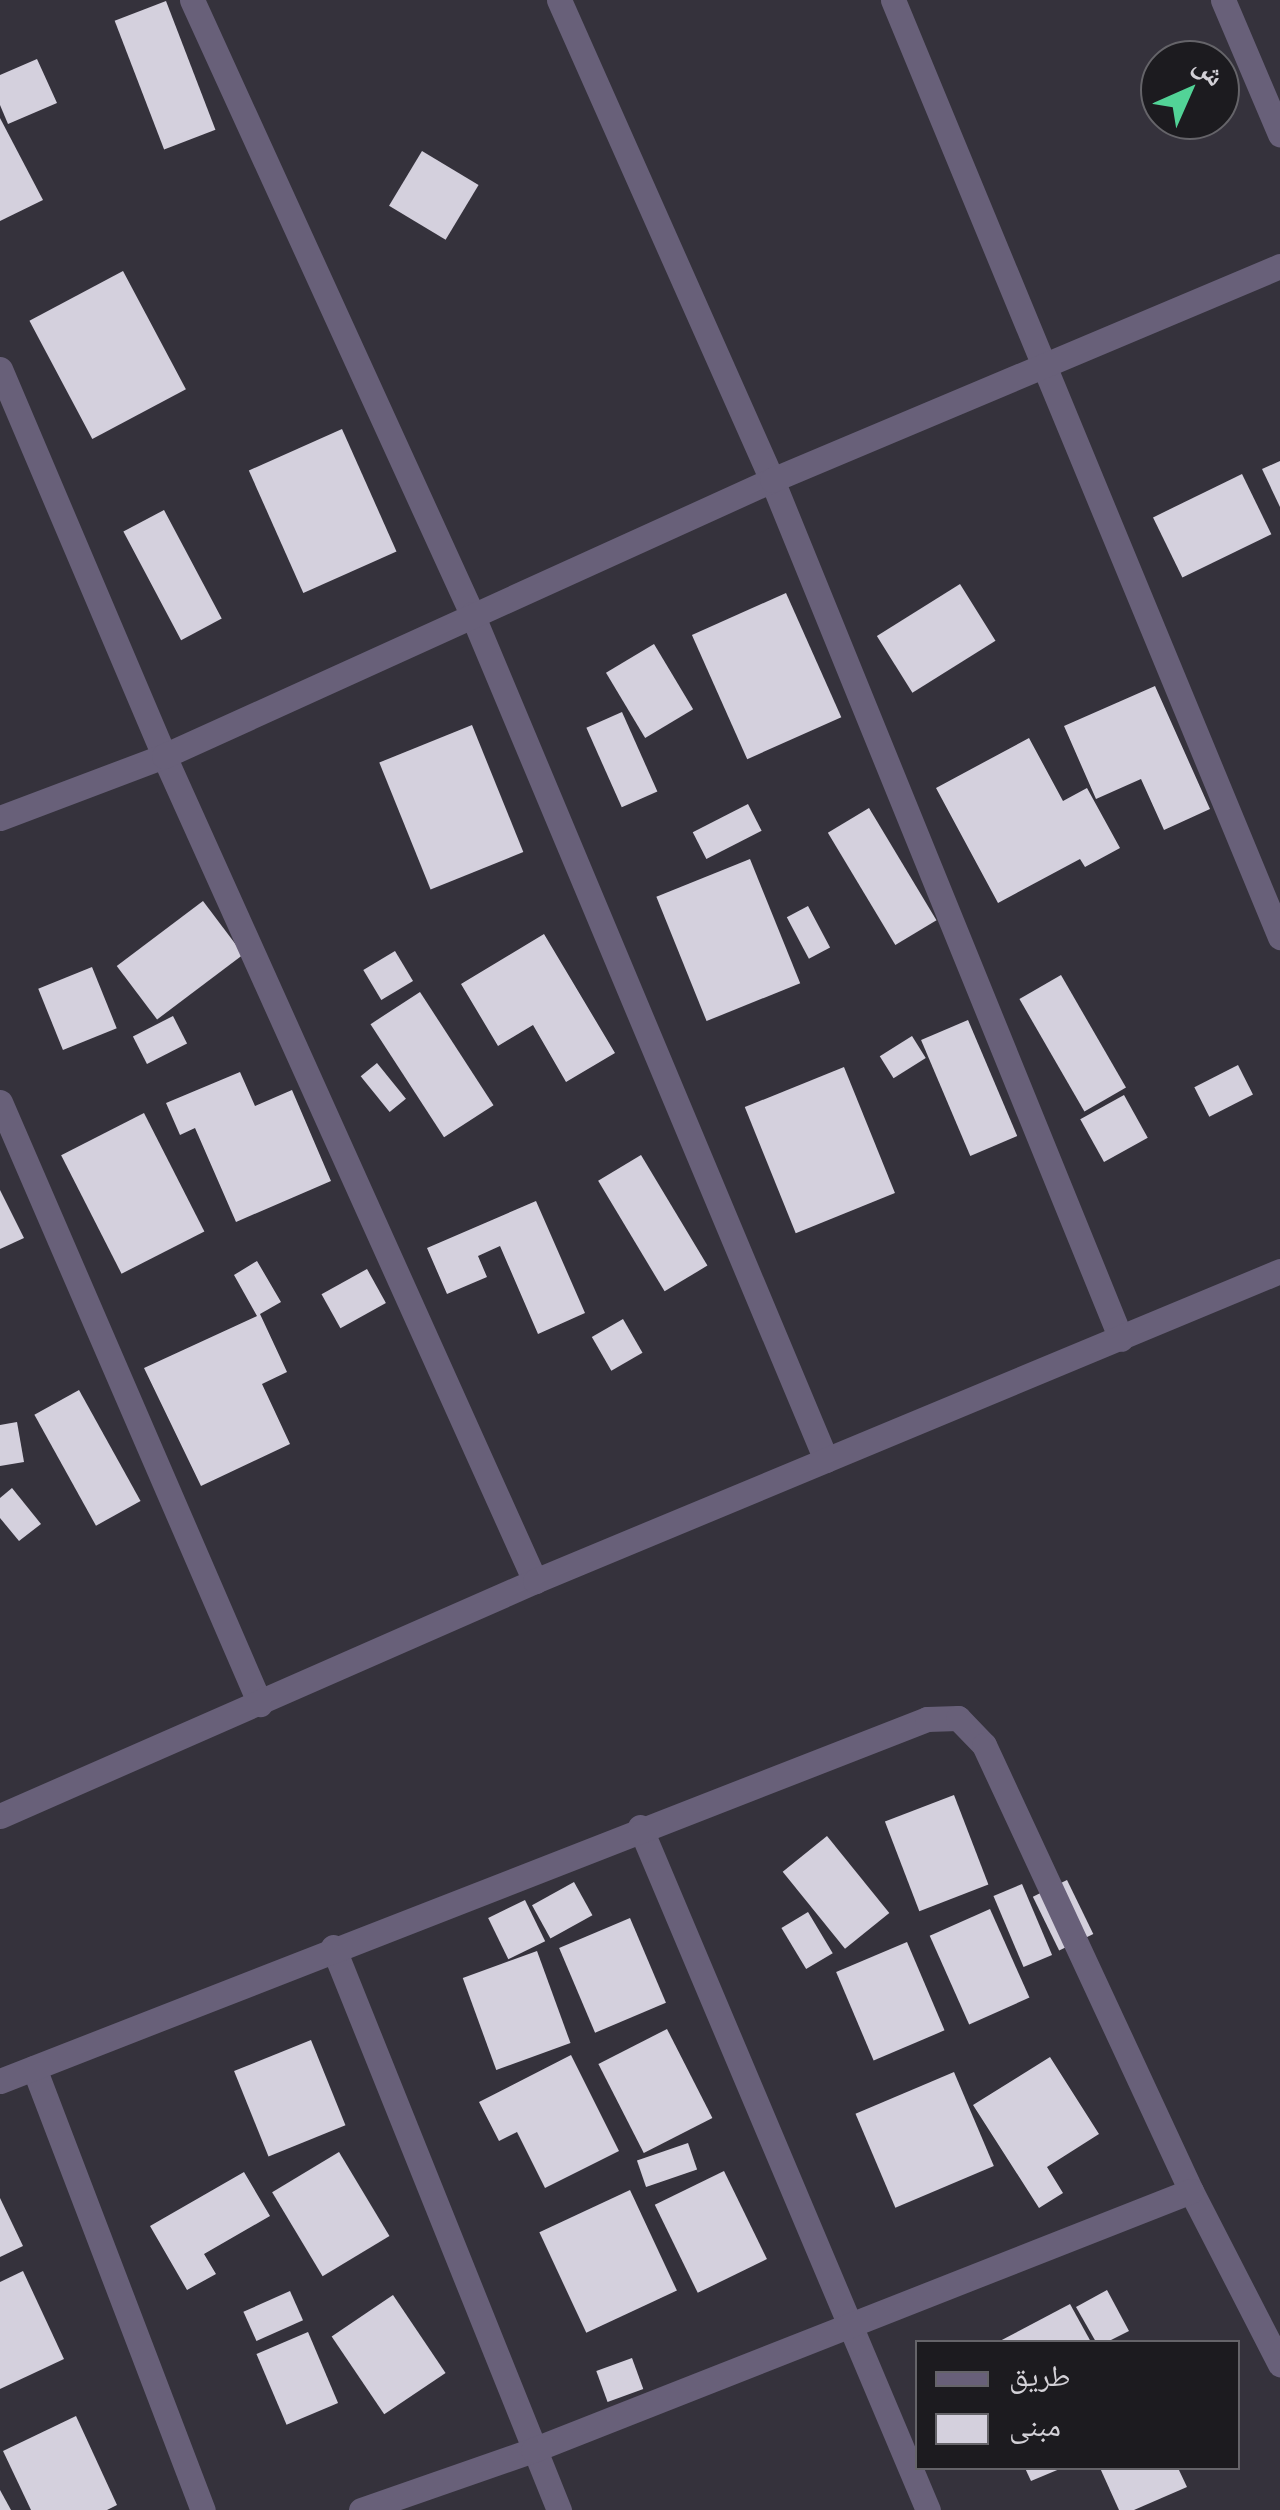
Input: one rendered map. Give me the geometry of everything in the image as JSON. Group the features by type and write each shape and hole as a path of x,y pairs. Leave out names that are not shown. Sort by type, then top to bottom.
{"street":[{"path":"192,0 472,614 826,1460"},
{"path":"560,0 772,480 1122,1340"},
{"path":"893,0 1040,364 1280,937"},
{"path":"1223,0 1280,134"},
{"path":"0,818 164,756 772,480 1280,266"},
{"path":"0,368 164,756 535,1581"},
{"path":"0,1102 260,1704"},
{"path":"0,1816 535,1581 1122,1340 1280,1271"},
{"path":"0,2081 333,1947 927,1719 958,1718 984,1745 1191,2191 1280,2364"},
{"path":"640,1828 928,2510"},
{"path":"333,1947 559,2510"},
{"path":"34,2068 202,2510"},
{"path":"361,2510 533,2450 1191,2191"}],"building":[{"path":"166,1 215,130 164,150 115,21"},
{"path":"37,59 57,103 8,124 0,105 0,75"},
{"path":"0,118 43,200 0,221"},
{"path":"422,151 479,185 446,240 389,206"},
{"path":"123,271 186,389 92,439 29,321"},
{"path":"342,429 397,551 303,593 249,470"},
{"path":"1280,461 1280,507 1262,469"},
{"path":"1242,474 1271,534 1182,578 1153,517"},
{"path":"164,510 222,619 181,640 123,532"},
{"path":"960,584 996,641 912,693 877,636"},
{"path":"786,593 841,717 747,759 692,635"},
{"path":"654,644 693,709 645,738 606,673"},
{"path":"1155,686 1210,809 1164,830 1141,779 1096,799 1064,726"},
{"path":"622,712 657,791 622,807 586,728"},
{"path":"472,725 523,852 431,889 379,762"},
{"path":"1029,738 1063,801 1087,788 1120,848 1085,867 1080,859 998,903 936,788"},
{"path":"748,804 762,831 706,859 693,832"},
{"path":"869,808 936,920 895,945 828,833"},
{"path":"750,859 800,983 707,1021 656,897"},
{"path":"203,901 243,955 157,1020 117,966"},
{"path":"808,906 830,947 809,959 787,917"},
{"path":"544,934 615,1053 566,1082 533,1025 498,1046 461,984"},
{"path":"395,951 413,981 381,1000 363,970"},
{"path":"92,967 117,1028 63,1050 38,989"},
{"path":"1061,975 1126,1088 1084,1112 1019,999"},
{"path":"420,992 494,1105 444,1137 371,1024"},
{"path":"173,1016 187,1044 147,1064 133,1036"},
{"path":"968,1020 1017,1136 970,1156 921,1040"},
{"path":"912,1036 926,1058 894,1078 880,1056"},
{"path":"377,1063 406,1099 390,1112 361,1076"},
{"path":"1238,1065 1253,1094 1209,1117 1194,1087"},
{"path":"844,1067 895,1193 796,1233 745,1107"},
{"path":"240,1072 255,1106 292,1090 331,1181 236,1222 195,1128 180,1135 166,1103"},
{"path":"1124,1095 1148,1138 1104,1162 1080,1119"},
{"path":"144,1113 204,1232 122,1274 61,1155"},
{"path":"641,1155 707,1266 665,1291 598,1181"},
{"path":"0,1190 24,1238 0,1249"},
{"path":"536,1201 585,1313 538,1334 500,1246 478,1256 487,1277 447,1294 427,1248"},
{"path":"257,1261 281,1302 260,1314 287,1372 262,1384 290,1444 201,1486 144,1368 257,1316 234,1275"},
{"path":"367,1269 386,1303 340,1328 322,1294"},
{"path":"623,1319 642,1353 611,1371 592,1337"},
{"path":"79,1390 141,1501 96,1526 34,1415"},
{"path":"17,1422 24,1462 0,1466 0,1425"},
{"path":"12,1488 41,1524 19,1541 0,1518 0,1498"},
{"path":"954,1795 988,1885 919,1911 885,1822"},
{"path":"827,1836 889,1913 845,1949 783,1872"},
{"path":"1067,1880 1093,1934 1059,1951 1033,1897"},
{"path":"574,1882 592,1915 550,1939 532,1905"},
{"path":"1022,1884 1052,1955 1024,1967 993,1896"},
{"path":"525,1900 545,1941 508,1959 488,1918"},
{"path":"990,1909 1029,1998 969,2024 930,1936"},
{"path":"808,1912 833,1953 806,1969 781,1928"},
{"path":"630,1918 666,2003 595,2033 559,1948"},
{"path":"907,1942 945,2030 874,2060 836,1972"},
{"path":"537,1951 571,2043 496,2070 463,1978"},
{"path":"667,2029 712,2118 644,2153 598,2064"},
{"path":"311,2040 345,2125 269,2156 234,2071"},
{"path":"571,2055 619,2151 545,2188 517,2132 499,2141 479,2102"},
{"path":"1050,2057 1099,2134 1047,2167 1063,2193 1039,2208 973,2105"},
{"path":"954,2072 994,2166 895,2208 856,2114"},
{"path":"688,2143 697,2169 646,2187 637,2161"},
{"path":"339,2152 389,2236 323,2276 272,2192"},
{"path":"724,2171 767,2259 698,2293 655,2205"},
{"path":"244,2172 270,2216 204,2254 216,2274 187,2290 150,2226"},
{"path":"630,2190 677,2291 586,2333 539,2232"},
{"path":"0,2198 23,2246 0,2257"},
{"path":"23,2271 64,2359 0,2389 0,2282"},
{"path":"1107,2290 1129,2331 1111,2340 1095,2340 1076,2307"},
{"path":"290,2291 303,2320 256,2341 243,2312"},
{"path":"393,2295 446,2373 384,2414 332,2336"},
{"path":"1070,2304 1090,2340 1002,2340"},
{"path":"308,2332 338,2403 287,2425 256,2354"},
{"path":"632,2358 643,2389 608,2402 596,2371"},
{"path":"76,2416 117,2505 107,2510 31,2510 3,2451"},
{"path":"1026,2470 1057,2470 1031,2481"},
{"path":"1101,2470 1179,2470 1187,2487 1134,2510 1119,2510"},
{"path":"0,2490 11,2510 0,2510"}]}
